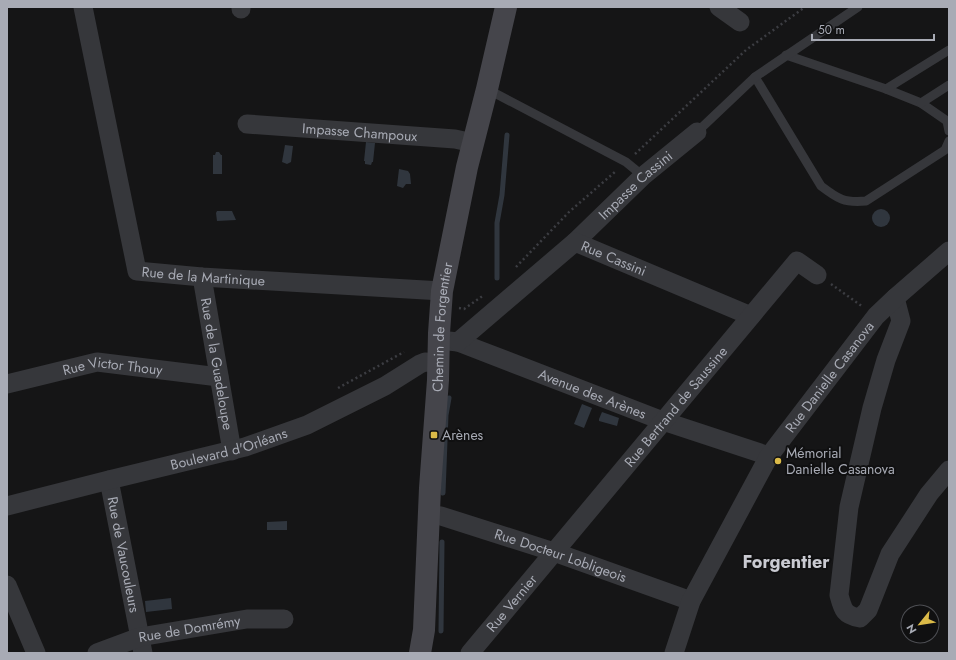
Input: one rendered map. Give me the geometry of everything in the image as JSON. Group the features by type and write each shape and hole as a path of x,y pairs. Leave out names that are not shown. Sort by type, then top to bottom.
{"main road":[{"name":"Chemin de Forgentier","path":"420,653 424,630 438,363 448,341 442,291 467,167 506,7"}],"street":[{"name":"Rue de la Martinique","path":"83,7 136,271 202,277 442,291"},
{"path":"719,7 740,22"},
{"name":"Impasse Champoux","path":"247,124 455,139 473,143"},
{"name":"Impasse Cassini","path":"575,242 643,176 697,132"},
{"name":"Rue Cassini","path":"448,341 575,242 751,316"},
{"name":"Rue Danielle Casanova","path":"674,653 691,600 769,456 876,316 949,251"},
{"name":"Rue Bertrand de Saussine","path":"554,552 797,261 817,274"},
{"name":"Rue de la Guadeloupe","path":"202,277 232,451"},
{"path":"895,298 901,321 886,360 872,408 849,507 839,595 842,608 850,616 860,618 868,610 890,554 929,494 949,470"},
{"name":"Avenue des Arènes","path":"448,341 663,421 769,456"},
{"name":"Rue Victor Thouy","path":"7,384 97,362 219,377"},
{"name":"Boulevard d'Orléans","path":"7,506 232,451 307,425 384,386 420,364 425,362 438,363"},
{"name":"Rue de Vaucouleurs","path":"109,480 141,645"},
{"name":"Rue Docteur Lobligeois","path":"429,515 441,516 554,552 691,600"},
{"name":"Rue Vernier","path":"470,653 554,552"},
{"path":"7,585 36,653"},
{"name":"Rue de Domrémy","path":"97,653 141,645 247,619 284,620"}],"lane":[{"path":"697,132 755,77 858,7"},
{"path":"886,89 949,50"},
{"path":"786,55 921,102 947,121 949,131"},
{"path":"755,77 821,186 835,196 847,201 851,202 866,200 945,150 949,141"},
{"path":"921,102 949,85"},
{"path":"487,89 626,162 643,176"}],"path":[{"path":"817,274 876,316"},
{"path":"334,390 409,349"}],"shaded area":[{"path":"366,142 375,143 373,162 371,165 365,164 364,161"},
{"path":"285,145 293,146 291,162 287,164 282,162"},
{"path":"216,152 219,152 222,155 222,174 213,174 213,155 215,155"},
{"path":"399,169 408,171 410,174 411,184 406,184 403,188 397,186"},
{"path":"877,209 885,209 890,214 888,225 885,227 877,227 872,222 872,214"},
{"path":"217,211 232,211 236,220 217,221"},
{"path":"582,404 592,408 584,428 574,424"},
{"path":"602,412 619,418 617,426 599,421"},
{"path":"287,521 287,530 267,530 267,522"},
{"path":"171,598 172,609 146,612 145,601"}],"waterway":[{"path":"497,278 497,223 502,195 507,135"},
{"path":"443,493 446,415 449,398"},
{"path":"441,631 442,542"}],"place":[{"name":"Arènes","path":"434,435"},
{"name":"Mémorial Danielle Casanova","path":"778,461"}],"district":[{"name":"Forgentier","path":"786,562"}]}
